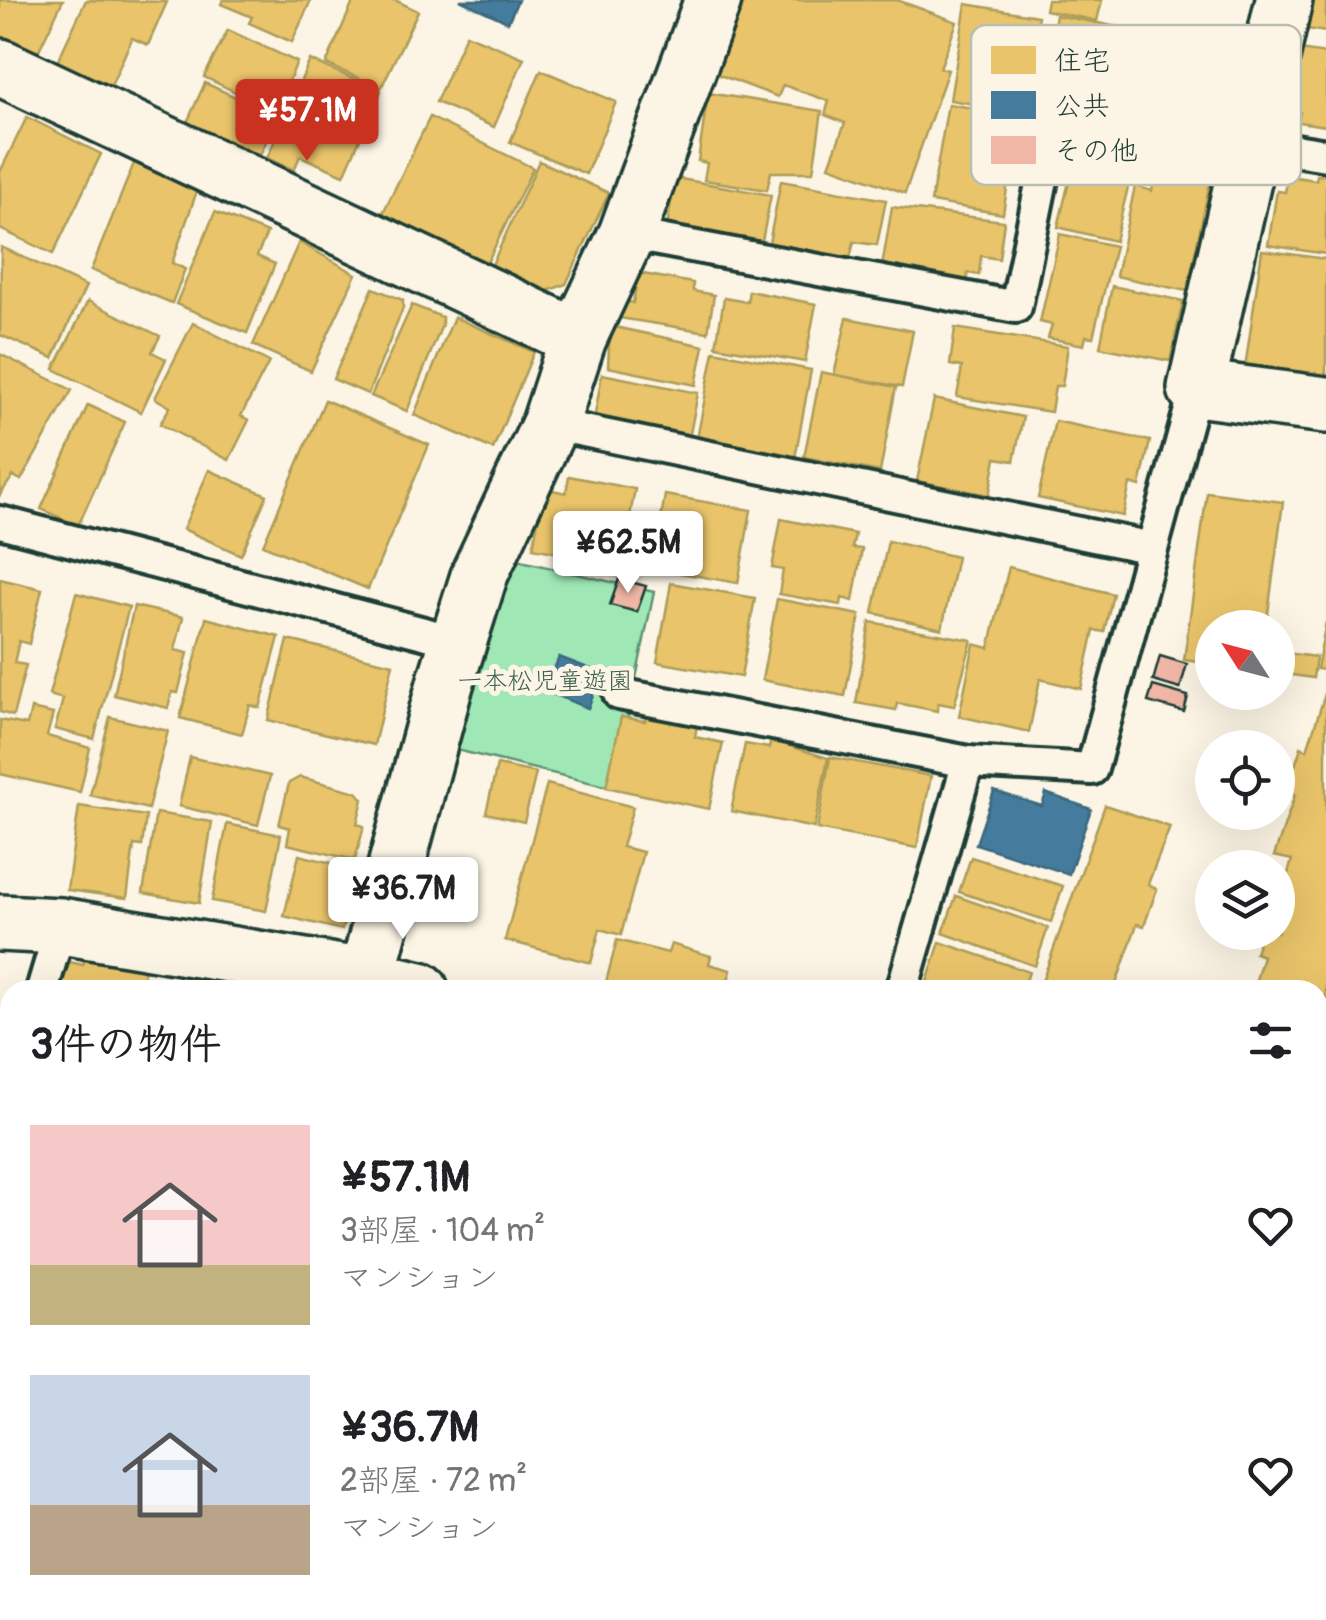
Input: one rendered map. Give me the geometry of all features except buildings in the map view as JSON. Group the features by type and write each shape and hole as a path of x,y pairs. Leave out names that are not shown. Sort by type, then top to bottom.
{"street":[{"path":"365,980 480,573 550,424 578,338 627,234 713,0"},
{"path":"1279,25 1284,0"},
{"path":"0,67 578,338"},
{"path":"1244,185 1196,388 1326,406"},
{"path":"0,923 60,926 348,980"}],"lane":[{"path":"1301,150 1326,154"},
{"path":"627,234 1016,307 1041,185"},
{"path":"619,694 968,762 1092,768 1196,388"},
{"path":"550,424 1152,548"},
{"path":"0,522 458,642"},
{"path":"905,980 968,762"},
{"path":"45,980 60,926"}],"green space":[{"name":"一本松児童遊園","path":"492,554 654,592 613,788 432,744"}]}
